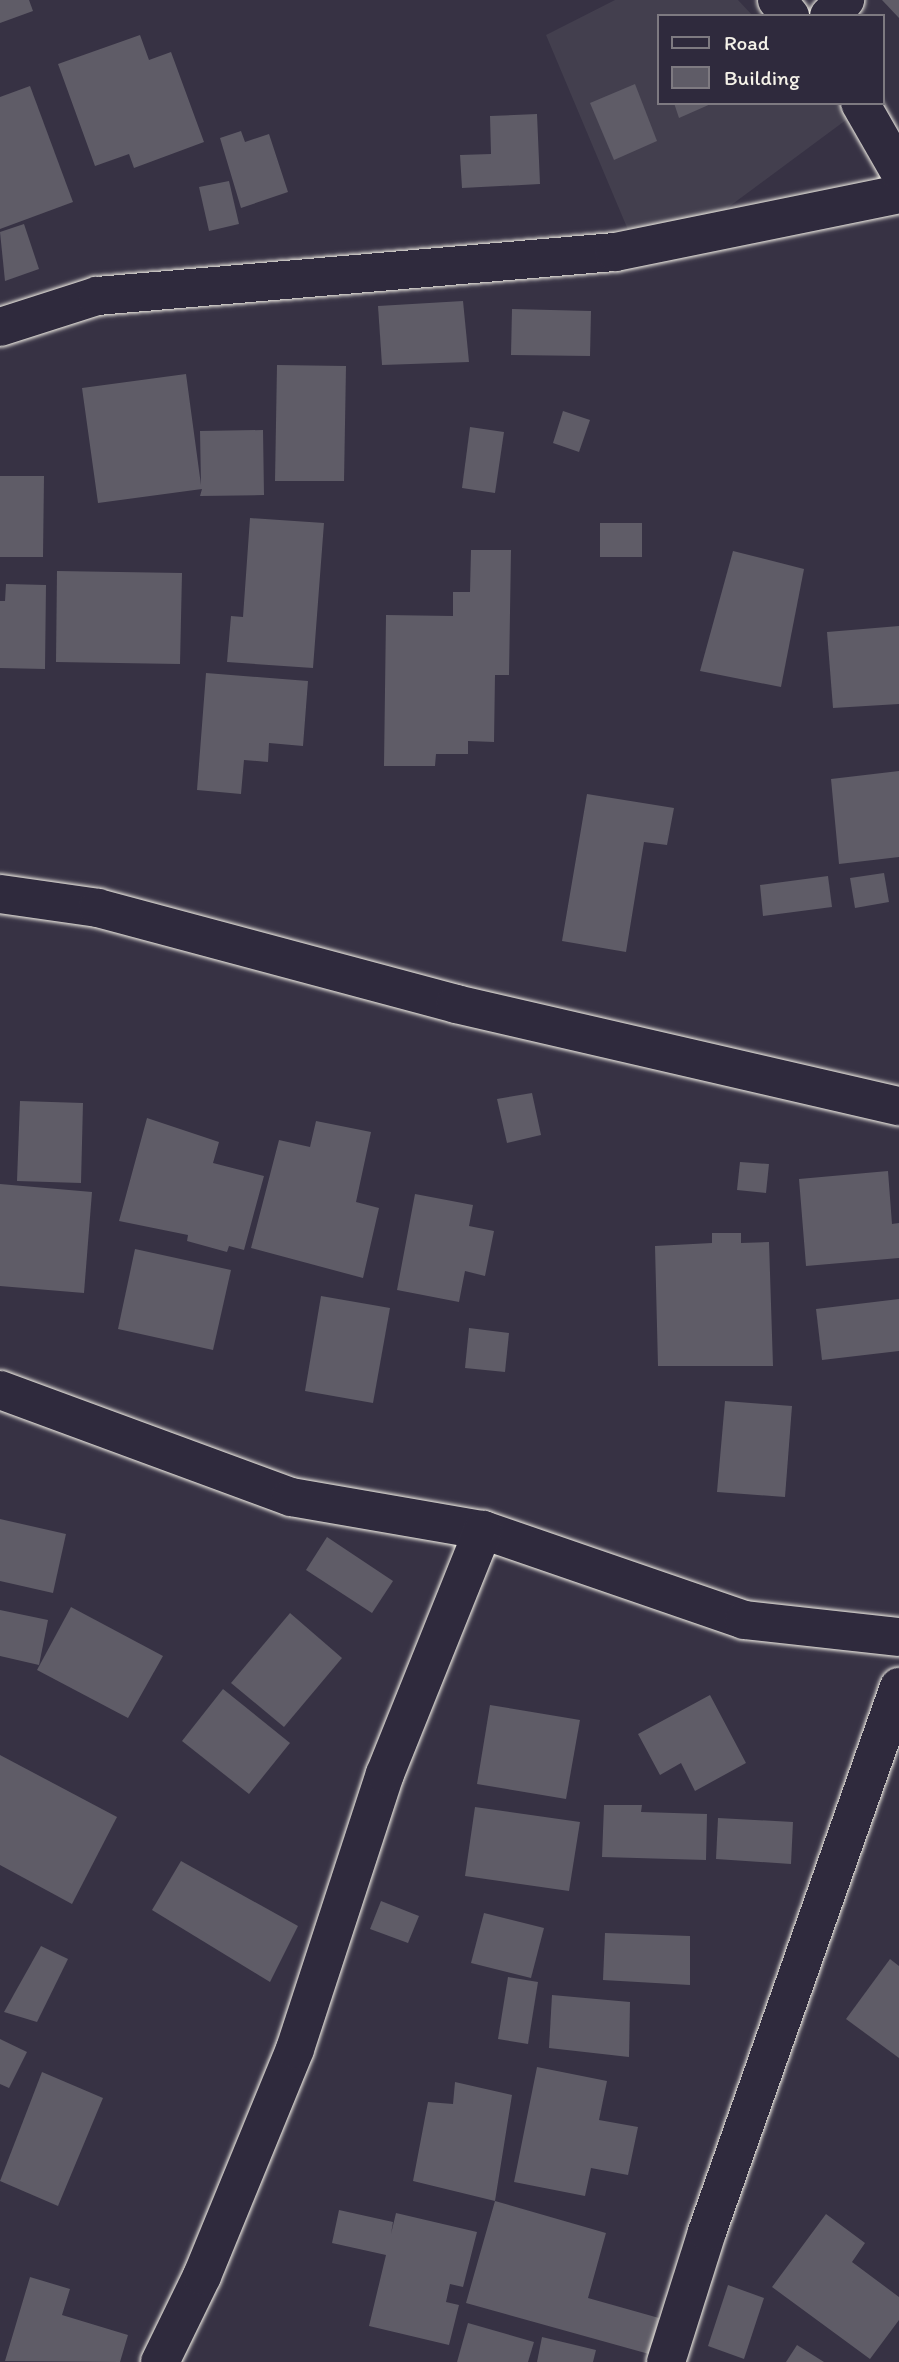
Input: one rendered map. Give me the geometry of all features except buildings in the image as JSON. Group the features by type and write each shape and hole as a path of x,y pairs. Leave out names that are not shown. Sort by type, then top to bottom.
{"street":[{"path":"777,0 788,14"},
{"path":"831,14 845,0"},
{"path":"861,105 899,171"},
{"path":"0,327 97,296 615,253 899,194"},
{"path":"0,894 97,908 456,1004 899,1106"},
{"path":"0,1390 291,1497 483,1530 744,1620 899,1637"},
{"path":"160,2362 202,2276 295,2049 384,1774 483,1530"},
{"path":"666,2362 707,2232 899,1687"}],"shaded area":[{"path":"615,0 738,0 751,14 657,14 657,105 839,105 850,117 711,220 631,237 546,35"}]}
